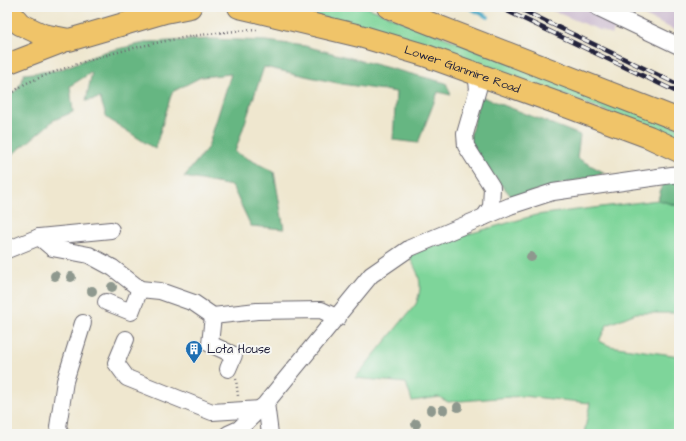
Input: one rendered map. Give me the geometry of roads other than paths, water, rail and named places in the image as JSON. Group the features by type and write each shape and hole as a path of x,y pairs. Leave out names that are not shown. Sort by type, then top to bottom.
{"highway":[{"path":"119,25 138,7"},
{"path":"7,9 20,24 43,35 70,40 119,25 190,7"},
{"name":"Lower Glanmire Road","path":"239,7 360,36 424,55 584,113 679,151"},
{"path":"388,7 679,120"}],"main road":[{"path":"7,64 70,40"}],"lane":[{"path":"597,7 679,46"},
{"path":"476,74 478,89 465,134 466,146 492,187 510,206"},
{"path":"228,434 239,429 263,406 338,318 371,275 410,248 510,206 553,192 679,174"},
{"path":"484,217 490,207 492,187"},
{"path":"7,250 39,238 111,230"},
{"path":"39,238 52,248 89,255 113,268 140,289 160,291 194,303 213,316 257,311 321,310 338,318"},
{"path":"106,302 131,312 140,289"},
{"path":"213,316 210,344 234,355 228,369"},
{"path":"61,434 58,427 65,381 83,323"},
{"path":"126,340 116,363 127,378 212,412 245,422"},
{"path":"263,406 270,434"}],"waterway":[{"path":"468,7 488,17"}],"railway":[{"path":"499,7 679,93"},
{"path":"516,7 679,85"}],"place":[{"name":"Lota House","path":"194,364"}]}
